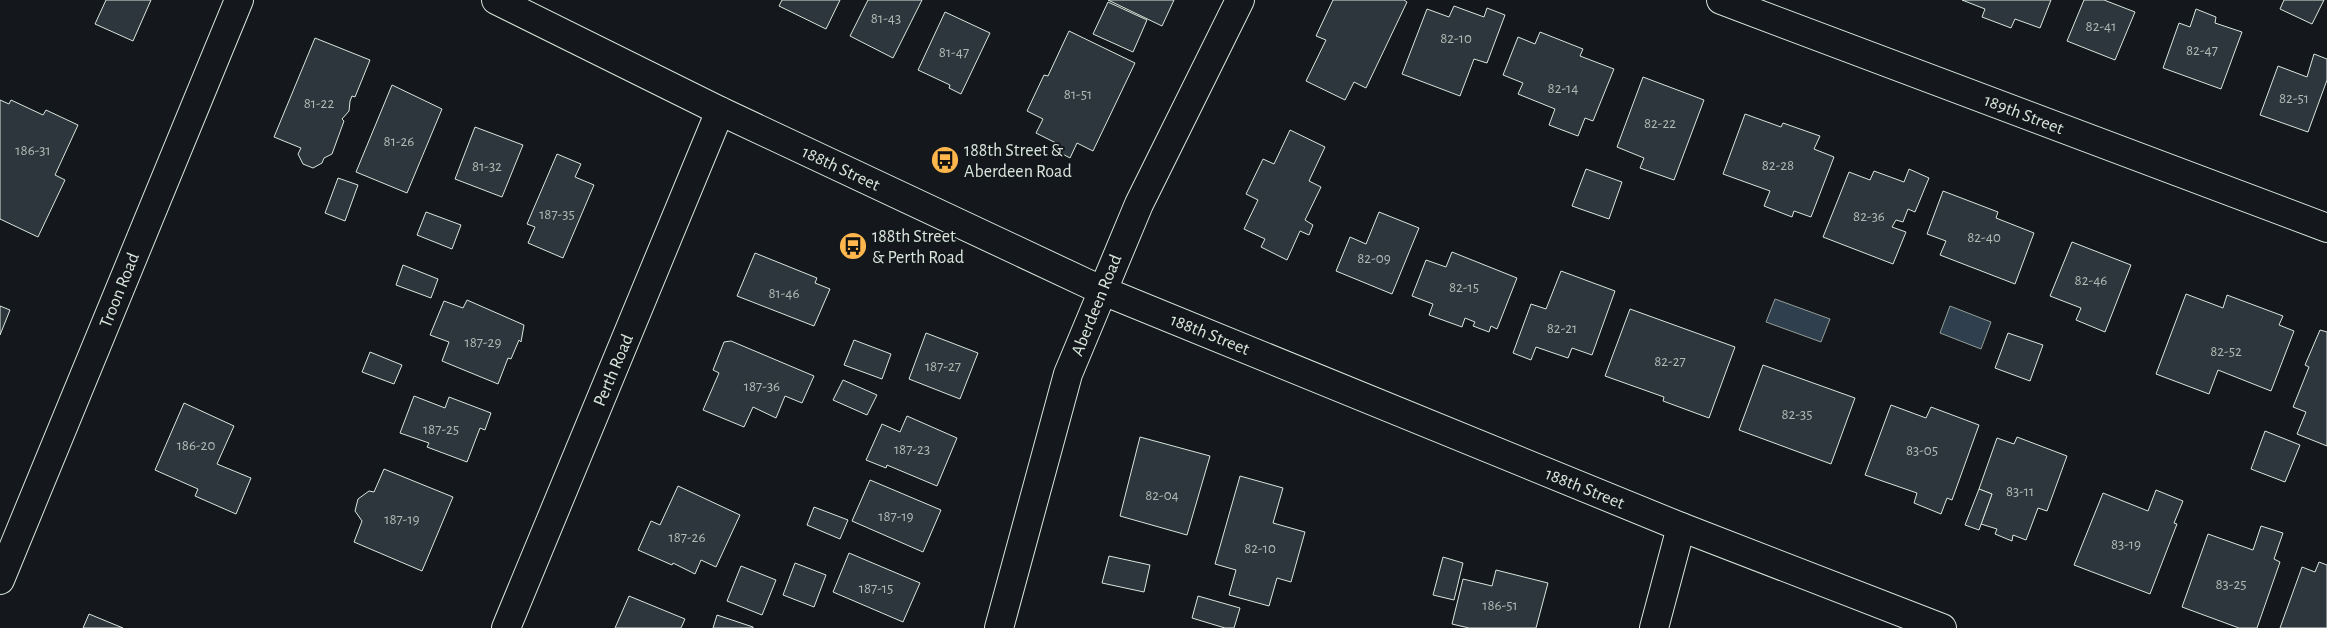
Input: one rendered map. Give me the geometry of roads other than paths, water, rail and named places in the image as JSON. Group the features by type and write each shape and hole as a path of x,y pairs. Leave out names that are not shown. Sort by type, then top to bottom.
{"street":[{"name":"Troon Road","path":"0,580 239,0"},
{"name":"188th Street","path":"496,0 720,111 1101,290 1681,527 1942,628"},
{"name":"Aberdeen Road","path":"999,628 1068,374 1101,290 1139,204 1240,0"},
{"name":"189th Street","path":"1721,0 2327,228"},
{"name":"Perth Road","path":"506,628 720,111"},
{"path":"1654,628 1681,527"}],"water":[{"path":"1775,299 1830,319 1821,342 1766,322"},
{"path":"1950,306 1991,322 1981,349 1940,333"}],"place":[{"name":"188th Street & Aberdeen Road","path":"945,160"},
{"name":"188th Street & Perth Road","path":"853,246"}]}
